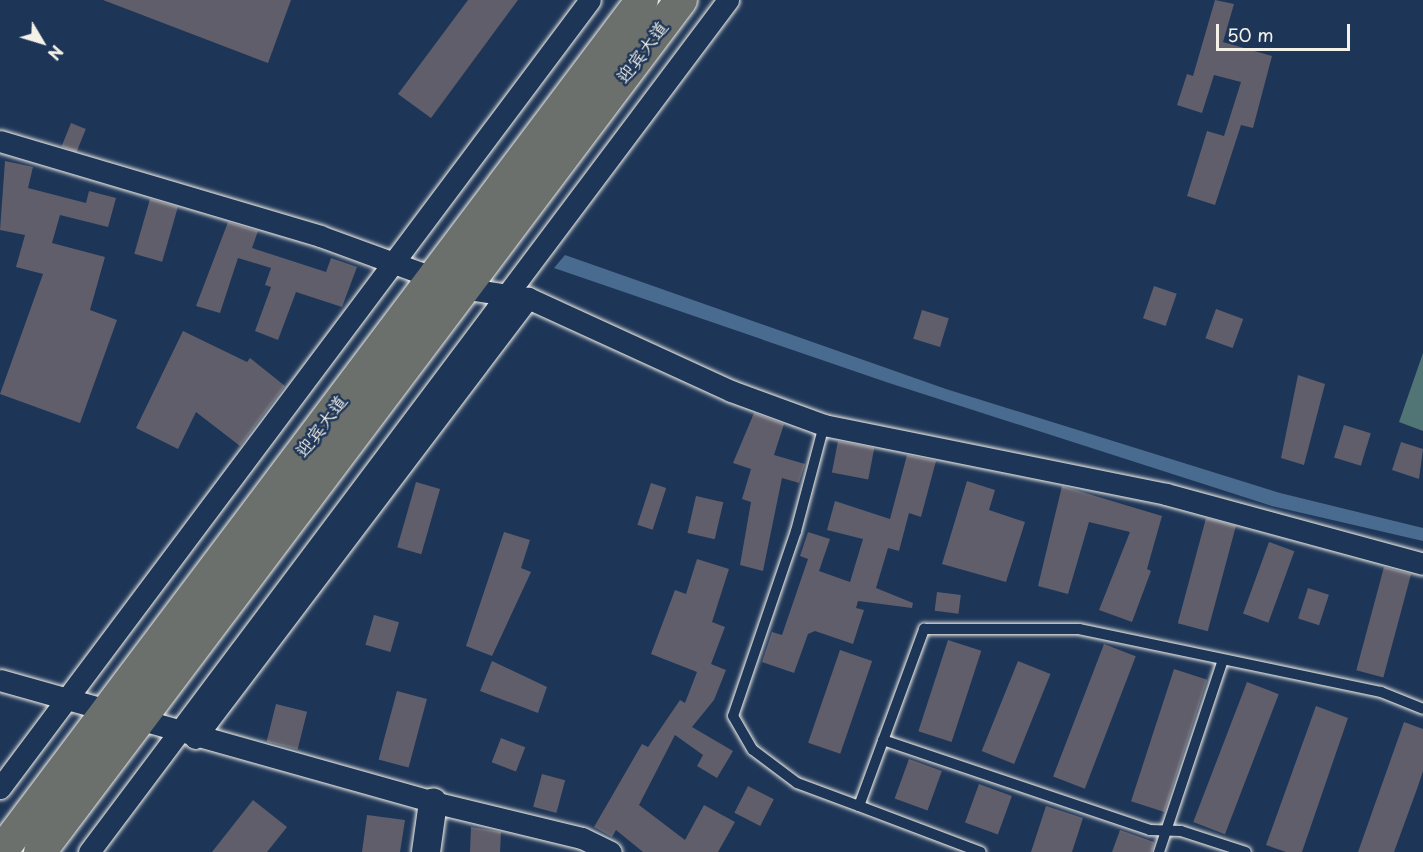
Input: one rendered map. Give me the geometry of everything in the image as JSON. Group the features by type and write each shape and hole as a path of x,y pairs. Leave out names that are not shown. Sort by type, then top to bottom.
{"main road":[{"name":"迎宾大道","path":"40,852 137,720 448,282 642,0"},
{"name":"迎宾大道","path":"1,852 105,711 448,282 681,0"}],"street":[{"path":"0,788 590,0"},
{"path":"187,735 505,295 728,0"},
{"path":"0,141 392,262 448,282 528,298 731,392 824,425 1166,494 1423,564"},
{"path":"88,852 187,735 528,298"},
{"path":"0,680 187,735 433,802 582,838 611,852"},
{"path":"426,852 433,802"}],"lane":[{"path":"824,425 796,531 733,716 753,750 797,783 981,852"},
{"path":"859,806 924,629 1079,629 1381,692 1423,709"},
{"path":"1159,852 1223,660"},
{"path":"883,740 1150,830 1166,830 1246,852"}],"green space":[{"path":"1423,353 1423,431 1399,422"}],"water":[{"path":"565,255 946,389 1280,493 1423,528 1423,541 1272,506 889,383 554,268"}],"building":[{"path":"103,0 291,0 268,63"},
{"path":"468,0 518,0 431,118 398,94"},
{"path":"1215,0 1234,4 1223,42 1272,56 1253,128 1241,125 1215,205 1187,196 1207,131 1224,136 1241,82 1214,75 1202,113 1177,105 1187,74 1193,76"},
{"path":"71,123 86,129 76,152 62,146"},
{"path":"5,161 33,167 28,188 86,203 89,191 116,198 108,227 60,215 52,243 105,257 90,310 117,320 80,423 0,394 43,274 16,267 25,235 0,230"},
{"path":"150,199 178,207 162,262 134,254"},
{"path":"228,222 258,231 252,248 326,272 331,258 357,267 342,307 296,292 278,340 255,331 271,287 265,285 271,268 238,258 220,313 196,306"},
{"path":"1154,286 1177,294 1166,326 1143,318"},
{"path":"1216,309 1243,319 1233,348 1205,338"},
{"path":"922,310 949,318 940,347 913,339"},
{"path":"183,331 247,362 250,358 285,386 240,446 196,412 178,449 136,428"},
{"path":"1298,375 1325,384 1304,465 1281,458"},
{"path":"754,413 784,424 774,455 805,464 799,483 782,478 763,571 740,565 751,502 742,499 751,469 733,463"},
{"path":"1344,425 1371,433 1361,466 1334,458"},
{"path":"838,441 874,448 868,479 832,472"},
{"path":"1401,442 1423,449 1419,479 1392,470"},
{"path":"907,455 936,461 921,517 909,513 899,551 888,548 876,588 913,603 912,608 858,601 856,608 864,610 853,644 815,631 808,634 794,673 762,662 772,632 782,635 808,559 800,556 808,532 830,539 819,571 850,582 863,539 827,530 835,501 890,519"},
{"path":"967,481 995,490 989,510 1025,522 1006,582 942,564"},
{"path":"416,482 440,489 421,554 397,547"},
{"path":"651,483 666,488 653,530 637,525"},
{"path":"1062,486 1162,516 1147,569 1151,571 1132,622 1099,610 1130,532 1089,522 1068,594 1038,586"},
{"path":"696,496 723,502 715,539 687,533"},
{"path":"1206,518 1236,526 1208,631 1178,623"},
{"path":"504,532 530,540 521,568 531,572 492,656 466,646"},
{"path":"1269,542 1294,551 1268,623 1243,613"},
{"path":"697,559 729,569 712,622 725,627 711,664 726,670 714,700 692,727 733,751 717,778 697,766 703,755 675,735 639,805 685,840 704,805 735,822 718,852 643,852 616,830 612,837 594,827 642,744 648,747 680,700 685,703 697,672 651,654 675,590 686,594"},
{"path":"1384,567 1411,574 1383,678 1356,670"},
{"path":"1308,588 1329,595 1319,625 1298,618"},
{"path":"937,592 961,595 959,614 935,611"},
{"path":"374,615 399,622 390,652 365,645"},
{"path":"948,640 981,651 952,742 918,731"},
{"path":"1104,644 1136,656 1085,789 1053,777"},
{"path":"840,650 872,661 840,754 808,743"},
{"path":"492,661 547,687 538,713 480,691"},
{"path":"1018,661 1050,674 1014,764 982,751"},
{"path":"1174,669 1207,680 1164,812 1131,801"},
{"path":"1247,682 1279,694 1225,834 1193,822"},
{"path":"397,691 427,699 409,768 379,760"},
{"path":"276,704 307,712 298,750 267,742"},
{"path":"1316,706 1348,718 1302,852 1286,852 1266,845"},
{"path":"1404,722 1423,729 1423,771 1417,789 1394,852 1358,852"},
{"path":"501,738 525,747 516,772 492,762"},
{"path":"909,759 942,771 928,810 895,798"},
{"path":"542,774 565,780 556,813 533,807"},
{"path":"979,784 1012,796 998,834 965,823"},
{"path":"748,786 774,799 760,826 734,813"},
{"path":"253,800 287,827 267,852 212,852"},
{"path":"1046,806 1083,818 1072,852 1031,852"},
{"path":"367,815 405,820 400,852 362,852"},
{"path":"471,827 501,832 500,852 470,852"},
{"path":"1120,830 1154,842 1152,852 1112,852"}]}
